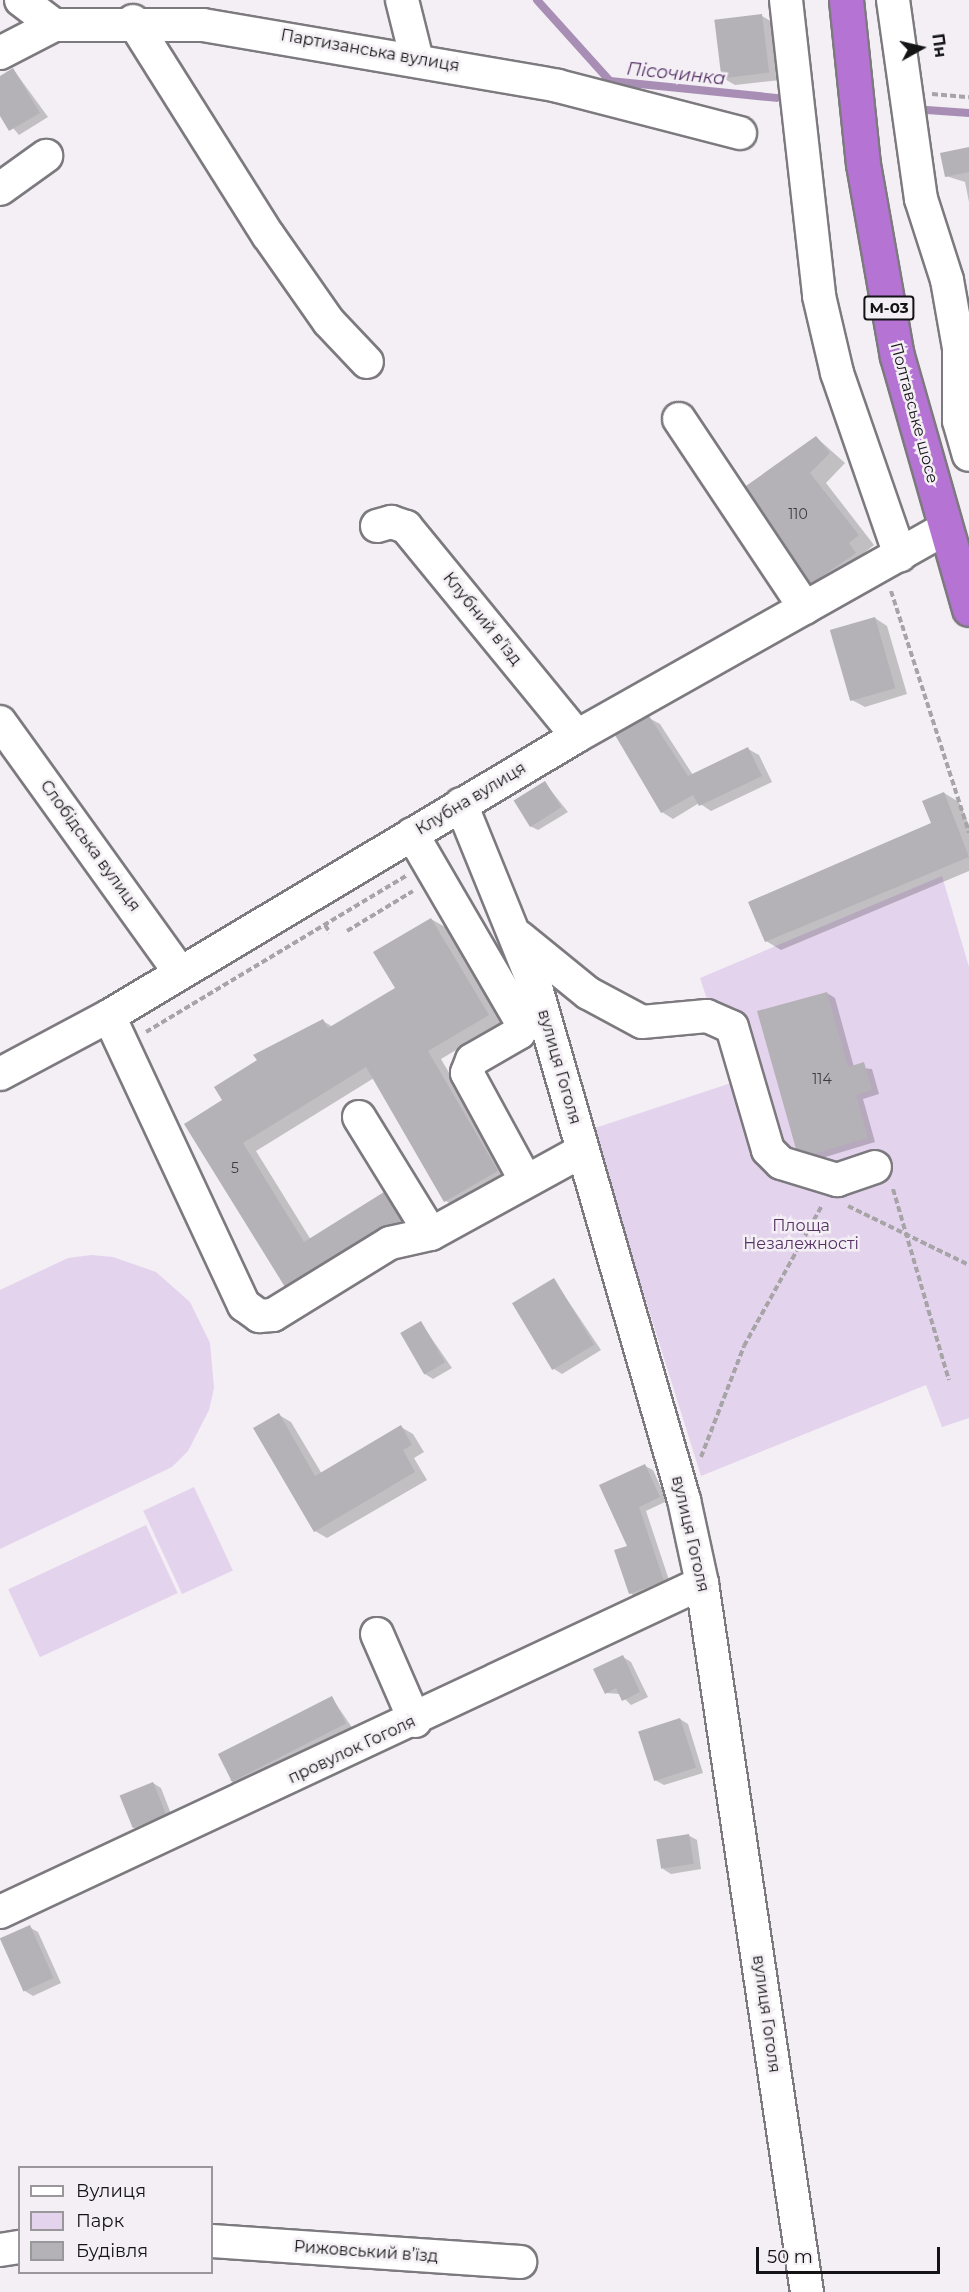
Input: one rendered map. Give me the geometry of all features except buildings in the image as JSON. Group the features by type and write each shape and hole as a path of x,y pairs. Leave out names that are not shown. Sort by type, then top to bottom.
{"highway":[{"name":"Полтавське шосе","path":"846,0 863,164 897,356 969,609"}],"street":[{"path":"21,0 54,25"},
{"path":"402,0 417,60"},
{"path":"786,0 819,296 837,373 891,560"},
{"path":"893,0 915,166 947,280 959,348 959,421 969,455"},
{"path":"133,21 268,235 329,322 367,362"},
{"name":"Партизанська вулиця","path":"0,53 54,25 133,21 294,36 558,86 740,133"},
{"path":"0,189 46,156"},
{"path":"679,419 805,608"},
{"name":"Клубний в’їзд","path":"377,526 392,522 406,527 577,736"},
{"name":"Клубна вулиця","path":"0,1074 109,1016 179,970 577,736 945,529"},
{"name":"Слобідська вулиця","path":"0,722 179,970"},
{"name":"вулиця Гоголя","path":"461,804 519,938 684,1500 702,1583 807,2292"},
{"path":"412,834 521,1021 516,1035 472,1060 467,1073 526,1181"},
{"path":"519,938 588,993 642,1022 707,1016 724,1020 732,1027 768,1150 796,1171 833,1187 884,1178"},
{"path":"109,1016 125,1045 244,1305 253,1313 273,1315 390,1243 431,1234 582,1151"},
{"path":"359,1117 431,1234"},
{"name":"провулок Гоголя","path":"0,1912 415,1721 702,1583"},
{"path":"376,1634 415,1721"},
{"name":"Рижовський в’їзд","path":"213,2241 520,2262"},
{"path":"0,2250 18,2247"}],"path":[{"path":"891,560 969,833"},
{"path":"125,1045 325,925 433,869"},
{"path":"347,931 433,869"},
{"path":"325,925 330,933"},
{"path":"884,1178 907,1238 949,1380"},
{"path":"684,1500 744,1346 833,1187 907,1238 969,1264"}],"green space":[{"name":"Площа Незалежності","path":"942,876 969,967 969,1418 942,1427 926,1385 701,1476 592,1129 734,1082 700,978"},
{"path":"91,1255 113,1257 156,1272 190,1302 210,1343 214,1388 209,1410 188,1451 172,1467 0,1549 0,1290 68,1258"},
{"path":"194,1487 233,1570 182,1594 143,1511"},
{"path":"146,1525 178,1593 40,1657 8,1589"}],"waterway":[{"name":"Пісочинка","path":"537,0 610,81 776,98"},
{"name":"Пісочинка","path":"927,110 969,113"}]}
